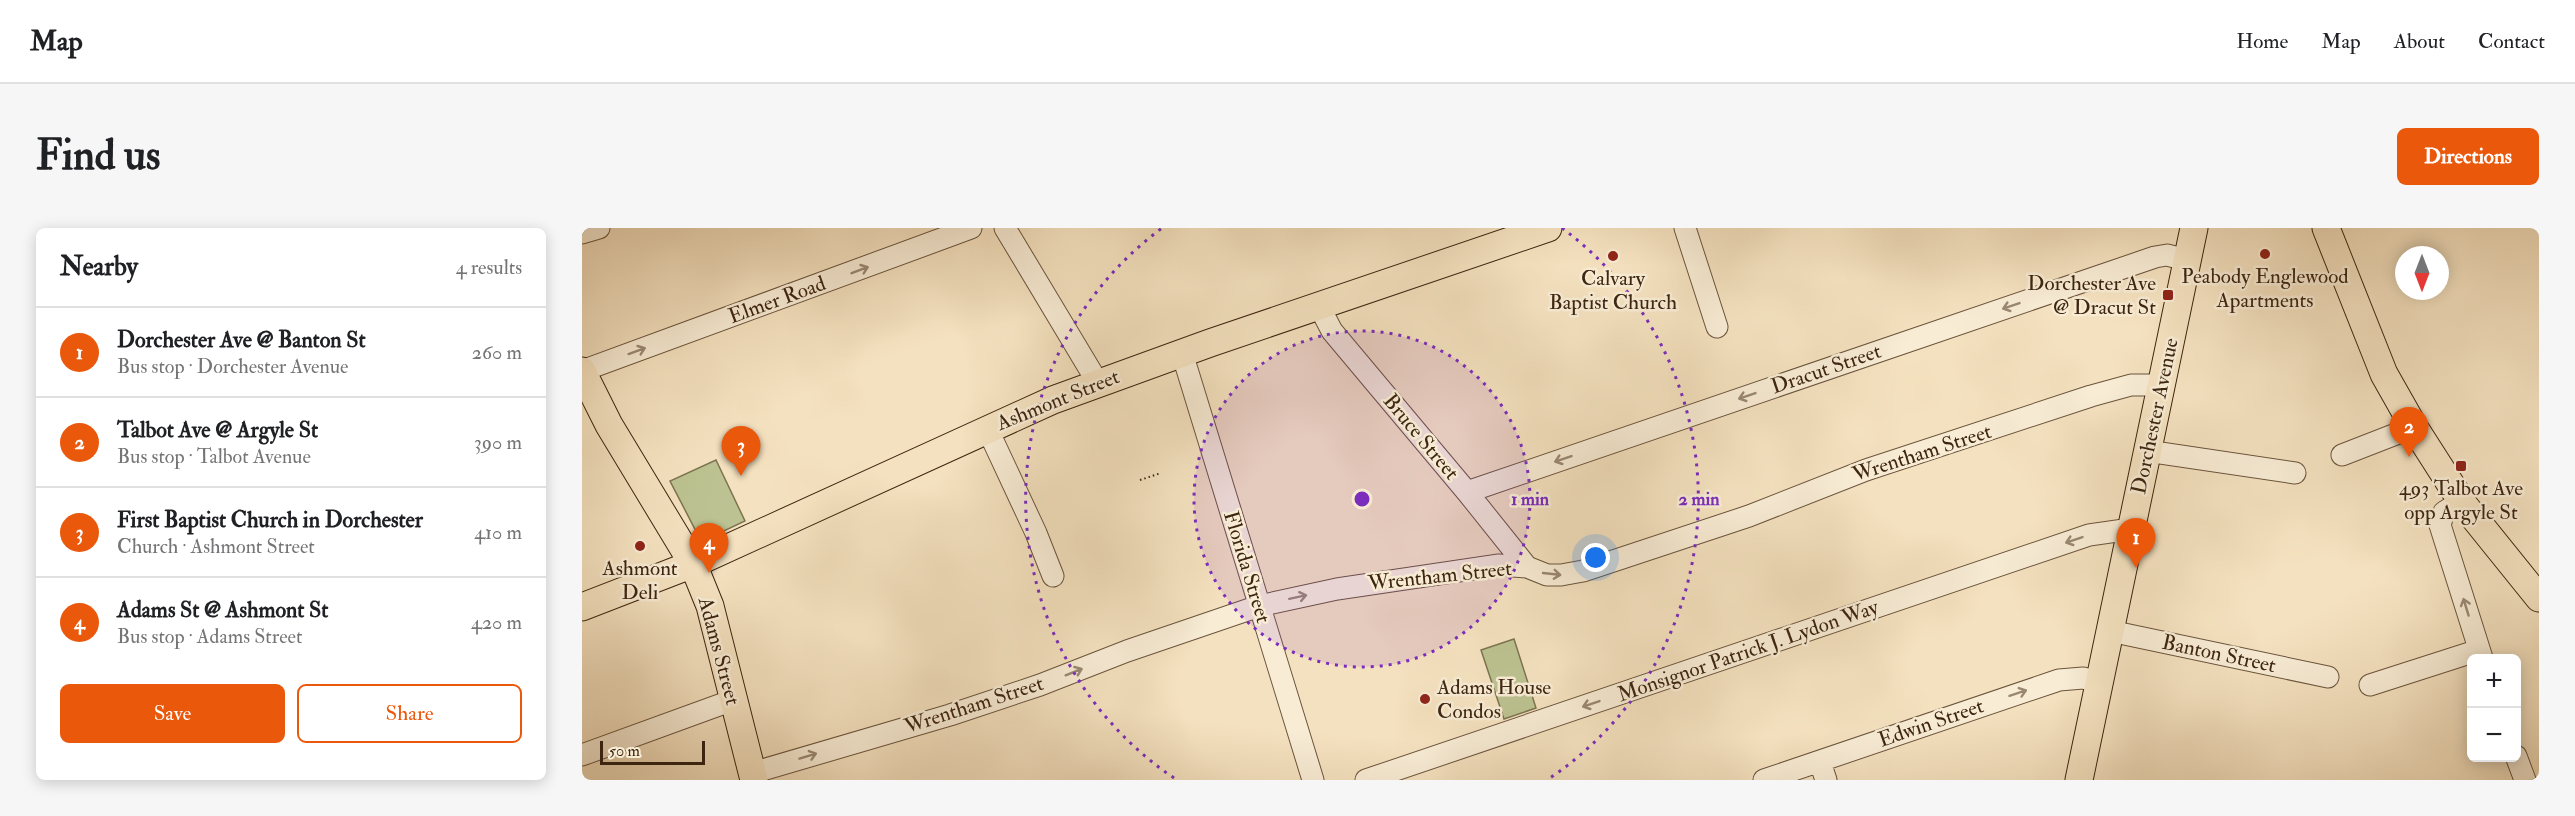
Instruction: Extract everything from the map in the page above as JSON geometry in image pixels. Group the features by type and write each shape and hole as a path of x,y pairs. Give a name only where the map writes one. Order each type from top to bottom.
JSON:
{"main road":[{"name":"Ashmont Street","path":"582,607 693,564 987,428 1098,383 1548,228"},
{"name":"Dorchester Avenue","path":"2079,780 2194,228"},
{"path":"2326,228 2384,374 2414,427 2462,501 2539,598"},
{"name":"Adams Street","path":"584,380 693,564 710,606 753,777"}],"street":[{"path":"582,233 599,228"},
{"path":"1005,228 1098,383"},
{"path":"1684,228 1717,327"},
{"name":"Elmer Road","path":"584,380 962,230"},
{"name":"Dracut Street","path":"1467,492 2155,256 2167,255 2187,260"},
{"name":"Bruce Street","path":"1319,306 1332,331 1527,567"},
{"name":"Florida Street","path":"1182,353 1313,780"},
{"name":"Wrentham Street","path":"753,777 1029,689 1127,651 1259,606 1337,589 1499,565 1527,567 1547,575 1583,571 1749,516 1866,471 2091,396 2131,385 2161,385"},
{"path":"2342,455 2414,427"},
{"path":"987,428 1036,533 1053,576"},
{"path":"2147,451 2295,473"},
{"path":"2462,501 2444,512 2440,525 2481,654"},
{"name":"Monsignor Patrick J. Lydon Way","path":"1366,780 2089,535 2131,529"},
{"name":"Banton Street","path":"2110,631 2328,677"},
{"path":"2370,685 2467,658"},
{"name":"Edwin Street","path":"1764,780 1823,771 2059,680 2083,678 2099,682"},
{"path":"582,755 733,700"},
{"path":"2519,762 2525,780"}],"path":[{"path":"1140,480 1161,473"}],"green space":[{"path":"716,460 745,521 707,539 699,537 670,481"},
{"path":"1514,639 1536,708 1504,719 1481,650"}],"place":[{"name":"Peabody Englewood Apartments","path":"2265,254"},
{"name":"Calvary Baptist Church","path":"1613,256"},
{"name":"Dorchester Ave @ Dracut St","path":"2168,295"},
{"name":"Talbot Ave @ Argyle St","path":"2409,457"},
{"name":"493 Talbot Ave opp Argyle St","path":"2461,466"},
{"name":"First Baptist Church in Dorchester","path":"741,476"},
{"name":"Ashmont Deli","path":"640,546"},
{"name":"Dorchester Ave @ Banton St","path":"2136,568"},
{"name":"Adams St @ Ashmont St","path":"709,573"},
{"name":"Adams House Condos","path":"1425,699"}]}
